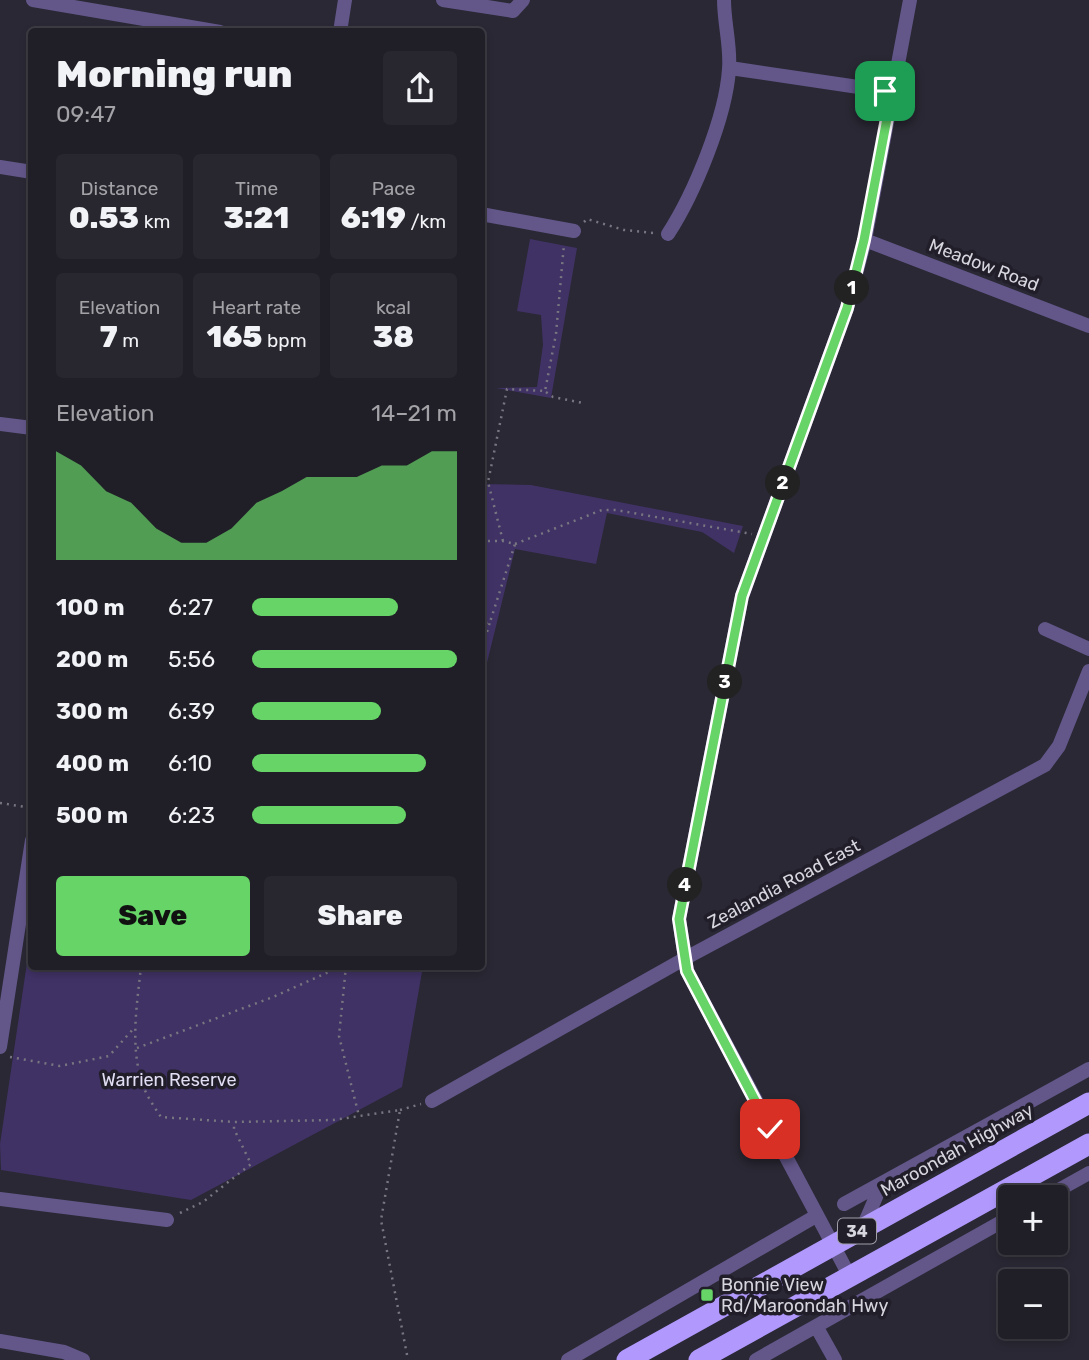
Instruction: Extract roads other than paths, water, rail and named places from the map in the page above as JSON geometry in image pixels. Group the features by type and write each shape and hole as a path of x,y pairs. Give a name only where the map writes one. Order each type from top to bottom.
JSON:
{"highway":[{"name":"Maroondah Highway","path":"627,1360 1089,1103"},
{"name":"34","path":"699,1360 1089,1144"}],"street":[{"path":"33,0 76,3 153,26 175,28"},
{"path":"341,28 345,0"},
{"path":"443,0 513,11 523,0"},
{"path":"668,234 685,209 722,109 730,68 724,0"},
{"path":"849,1275 687,971 679,919 742,596 847,308 864,240 910,0"},
{"path":"730,68 892,92"},
{"path":"0,167 28,171"},
{"path":"485,215 574,231"},
{"name":"Meadow Road","path":"864,240 1089,326"},
{"path":"0,424 28,428"},
{"path":"1045,629 1089,649"},
{"name":"Zealandia Road East","path":"432,1101 684,959 1045,765 1059,746 1089,671"},
{"path":"0,1047 28,866"},
{"path":"844,1204 1089,1069"},
{"path":"1068,1185 1089,1173"},
{"path":"863,1227 882,1183"},
{"path":"0,1199 167,1220"},
{"path":"574,1358 816,1216"},
{"path":"756,1360 998,1224"},
{"path":"816,1326 835,1360"},
{"path":"0,1340 64,1352 83,1360"}],"place":[{"name":"Bonnie View Rd/Maroondah Hwy","path":"707,1295"}],"park label":[{"name":"Warrien Reserve","path":"169,1080"}]}
